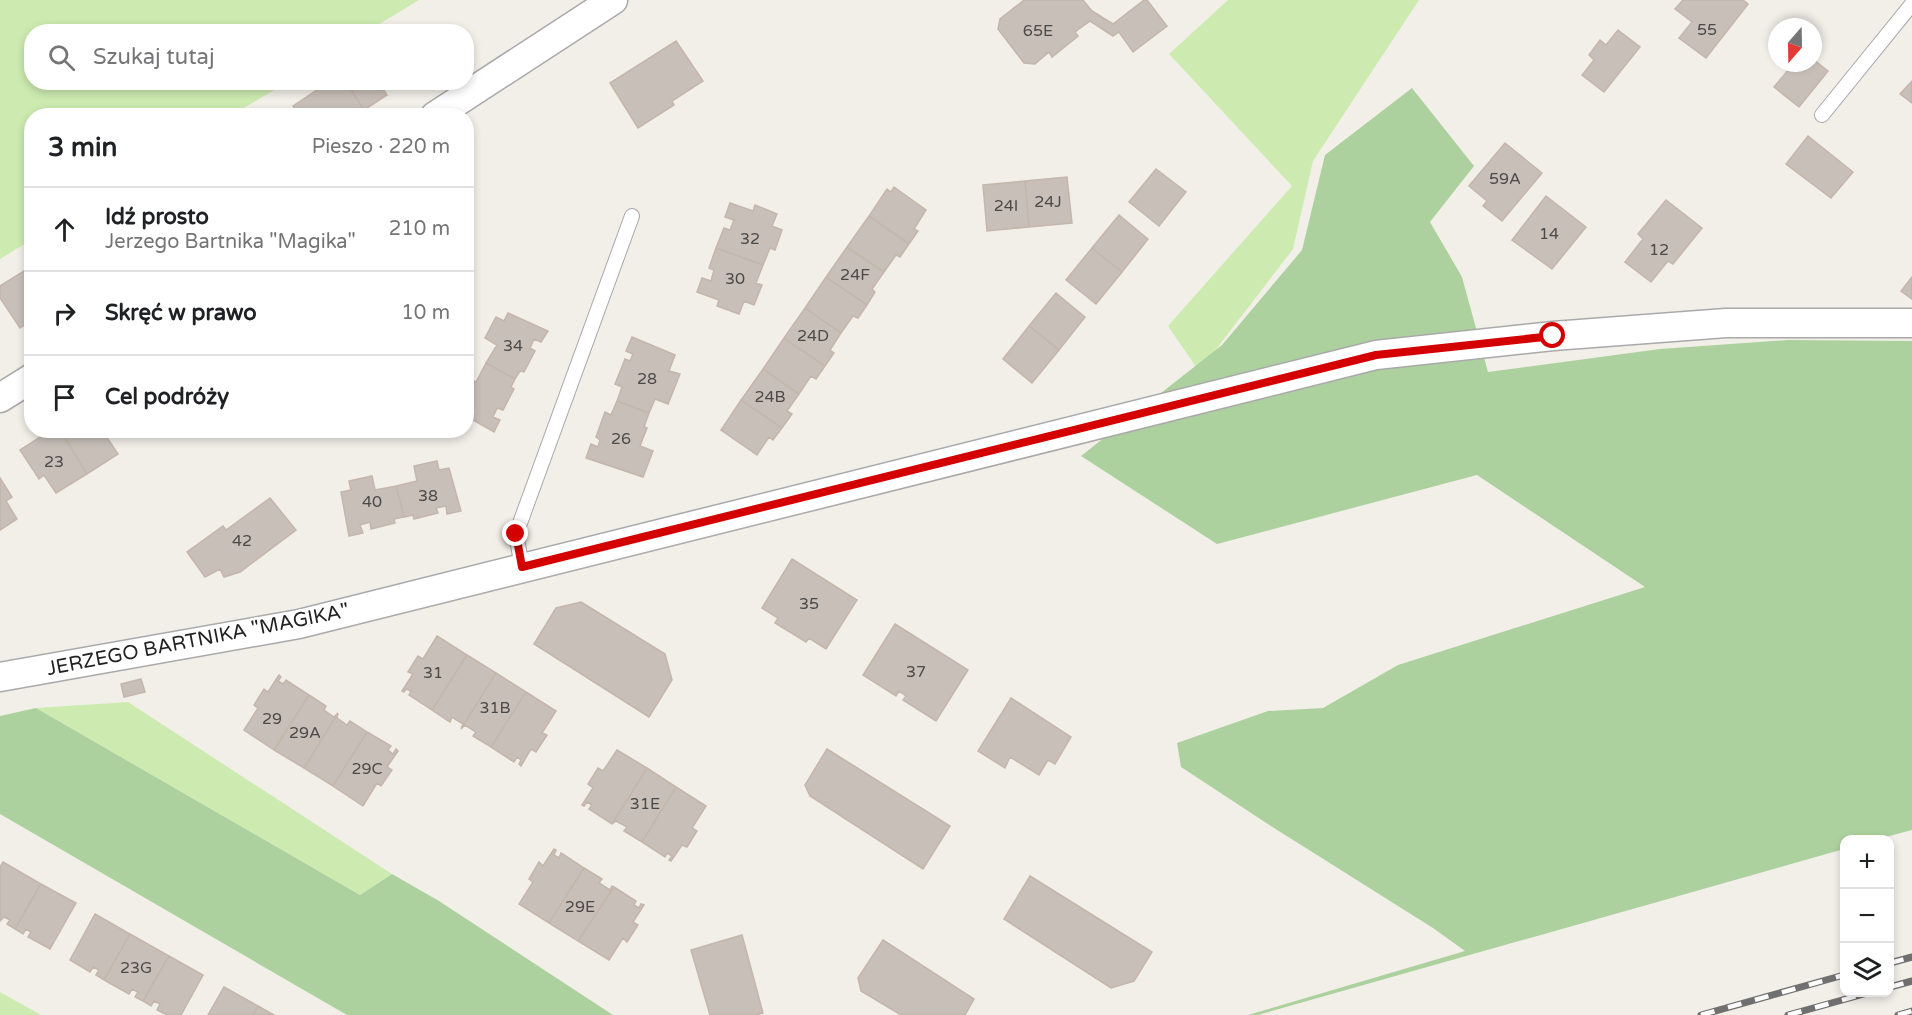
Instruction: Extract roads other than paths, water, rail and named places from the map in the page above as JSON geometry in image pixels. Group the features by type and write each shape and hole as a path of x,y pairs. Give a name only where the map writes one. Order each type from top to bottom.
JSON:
{"street":[{"path":"447,108 613,0"},
{"name":"JERZEGO BARTNIKA \"MAGIKA\"","path":"0,677 299,624 1376,355 1553,336 1726,323 1912,323"},
{"path":"0,398 24,383"}],"lane":[{"path":"1822,115 1912,4"},
{"path":"522,567 516,534 632,216"}],"railway":[{"path":"1894,962 1912,957"},
{"path":"1701,1015 1840,976"},
{"path":"1894,986 1912,981"},
{"path":"1788,1015 1853,997"},
{"path":"1898,1015 1912,1011"}]}
